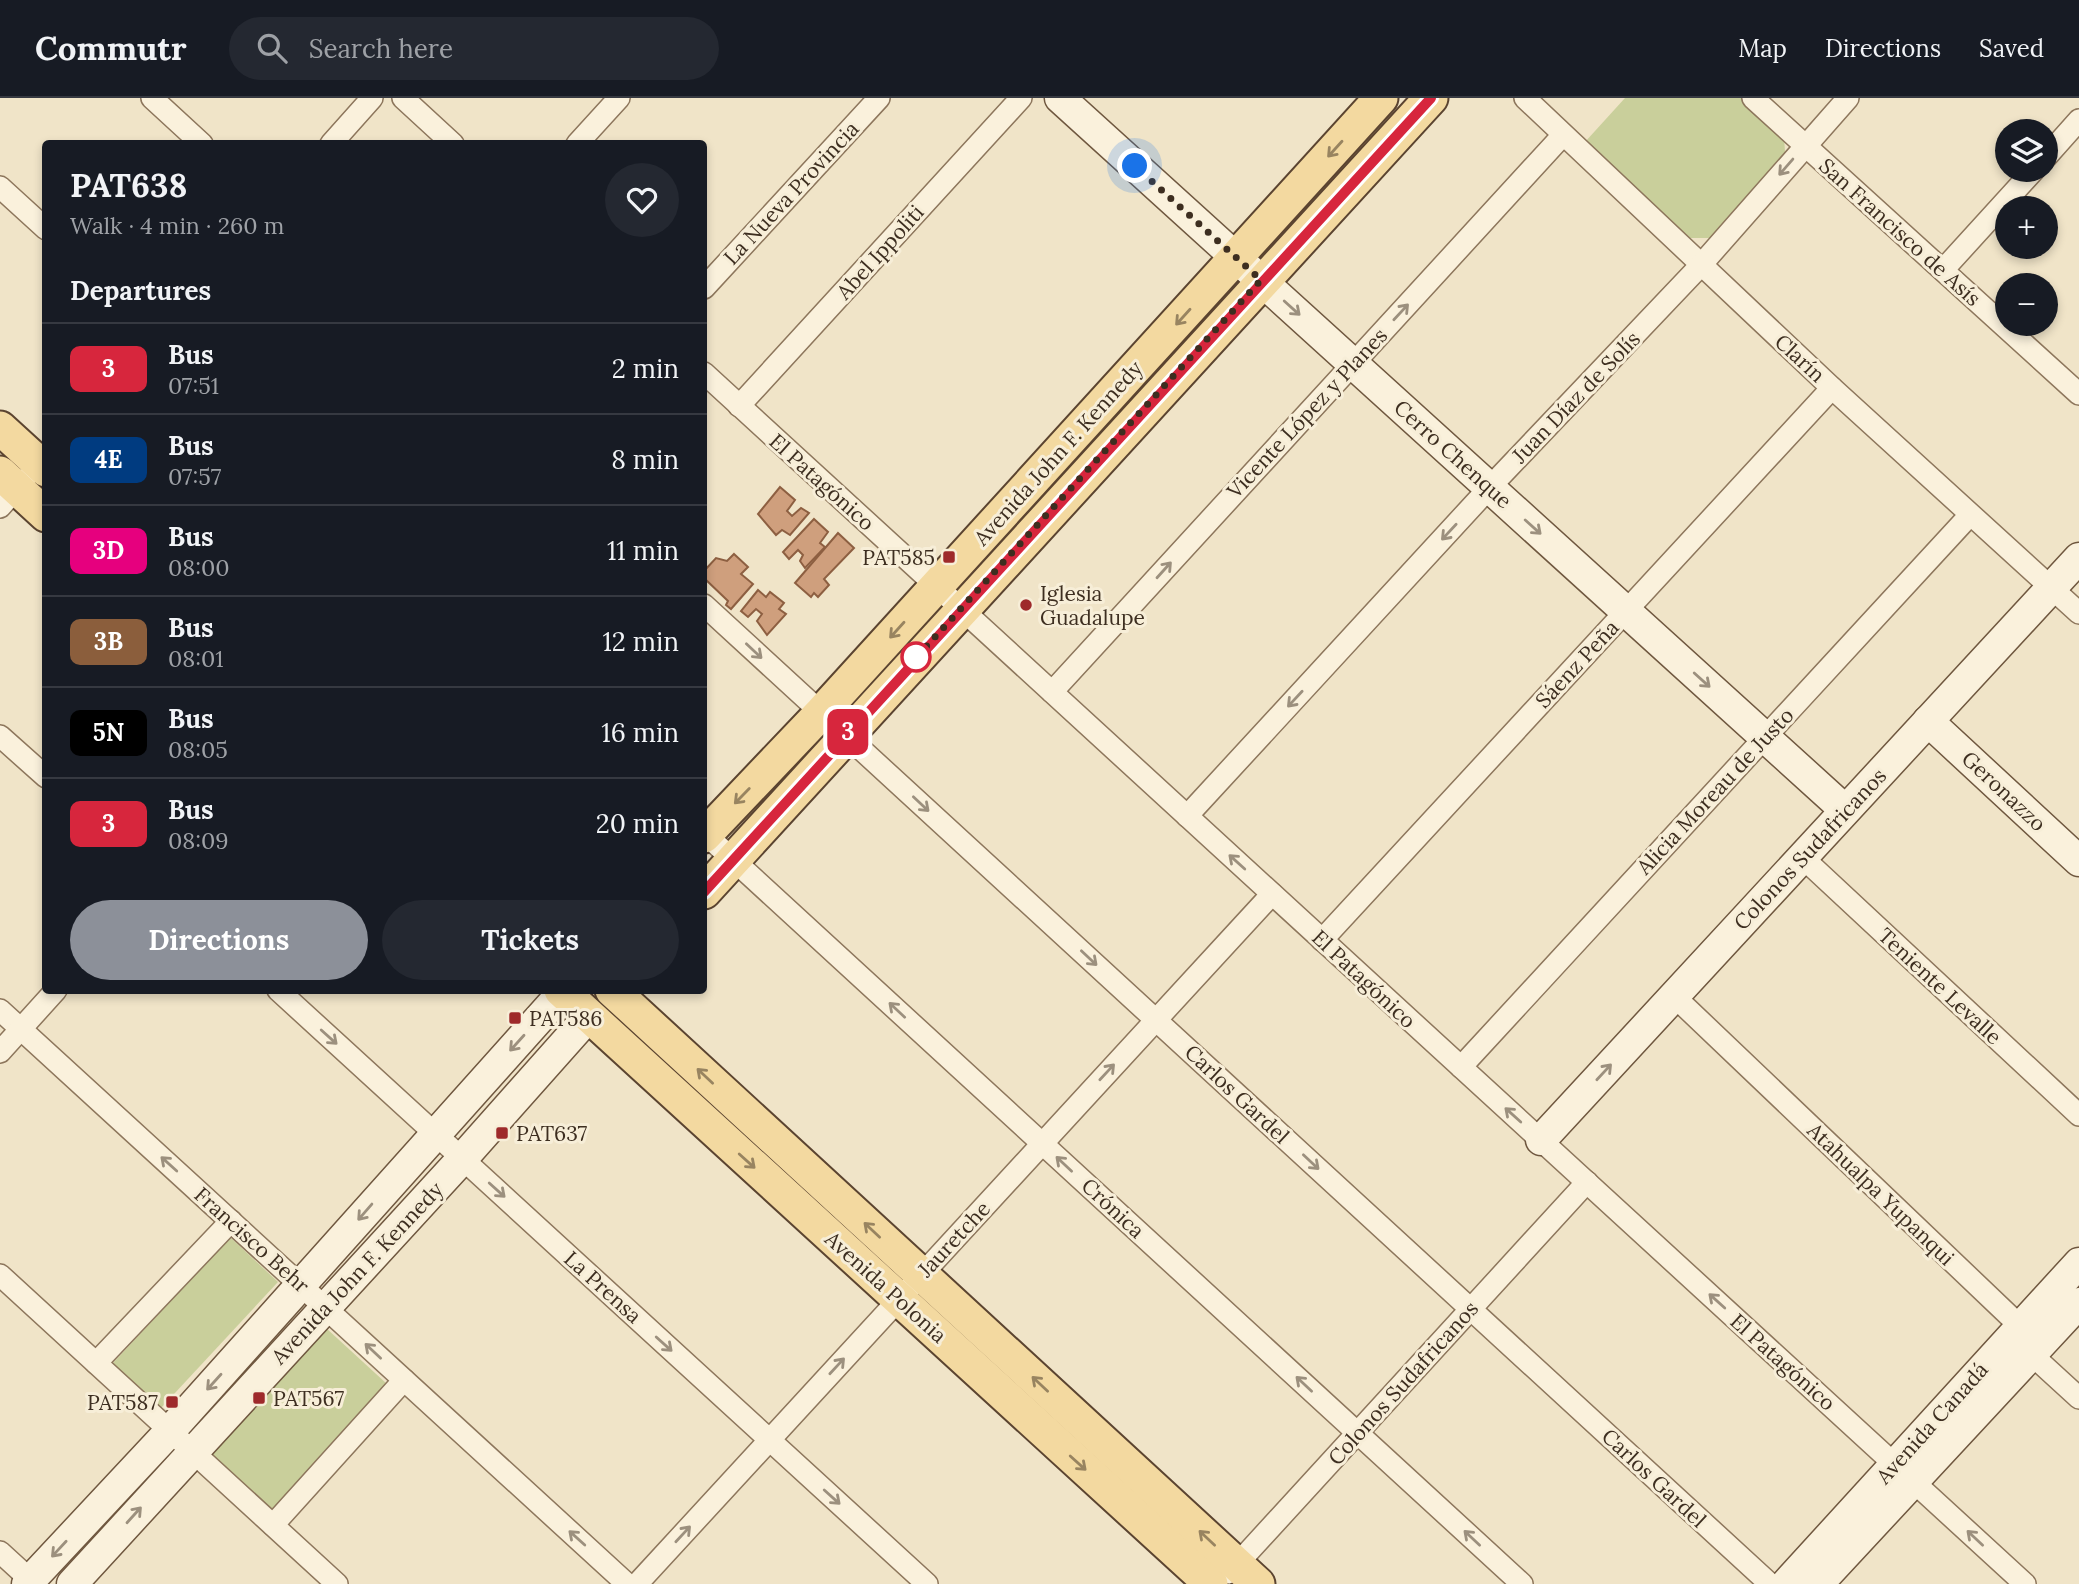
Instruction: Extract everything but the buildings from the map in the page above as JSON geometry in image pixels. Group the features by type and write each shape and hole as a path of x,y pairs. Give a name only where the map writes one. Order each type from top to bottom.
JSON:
{"main road":[{"name":"Cerro Chenque","path":"1060,98 1845,810"},
{"name":"Avenida John F. Kennedy","path":"707,832 821,713 1381,98"},
{"name":"Avenida John F. Kennedy","path":"707,889 845,734 1431,98"},
{"path":"0,428 42,463"},
{"path":"6,489 42,512"},
{"name":"Colonos Sudafricanos","path":"1541,1140 1928,720 2053,590 2079,558"},
{"name":"Geronazzo","path":"1928,720 2079,861"},
{"name":"Avenida John F. Kennedy","path":"72,1584 301,1286 560,994"},
{"name":"Avenida Polonia","path":"566,994 899,1299 1231,1579"},
{"name":"Avenida John F. Kennedy","path":"31,1583 324,1306 462,1159 608,994"},
{"name":"Avenida Polonia","path":"615,994 921,1275 1231,1579"},
{"name":"Avenida Canadá","path":"1786,1584 1904,1473 2026,1340 2079,1263"},
{"name":"Avenida Canadá","path":"2026,1340 2079,1303"},
{"name":"Avenida Canadá","path":"1818,1584 1904,1473"}],"street":[{"path":"152,98 198,140"},
{"path":"335,140 372,98"},
{"path":"403,98 449,140"},
{"path":"581,140 619,98"},
{"name":"La Nueva Provincia","path":"707,285 879,98"},
{"name":"Abel Ippoliti","path":"739,406 1021,98"},
{"name":"Clarín","path":"1525,98 1969,516 2079,613"},
{"name":"San Francisco de Asís","path":"1753,98 2079,394"},
{"name":"Juan Díaz de Solís","path":"1187,816 1490,487 1701,265 1849,98"},
{"path":"2058,144 2079,120"},
{"name":"Vicente López y Planes","path":"1052,692 1563,135"},
{"path":"1943,270 2023,182"},
{"path":"0,187 42,225"},
{"name":"El Patagónico","path":"707,376 2025,1584"},
{"name":"Sáenz Peña","path":"1322,940 1832,388"},
{"path":"6,489 42,465"},
{"name":"Alicia Moreau de Justo","path":"1461,1067 1969,516"},
{"name":"Carlos Gardel","path":"707,607 1770,1584"},
{"path":"0,736 42,773"},
{"name":"Crónica","path":"707,838 1522,1584"},
{"name":"Teniente Levalle","path":"1802,857 2079,1115"},
{"name":"Jauretche","path":"637,1584 1272,894"},
{"path":"0,1052 52,994"},
{"name":"La Prensa","path":"282,994 927,1584"},
{"name":"Atahualpa Yupanqui","path":"1674,996 2026,1340 2079,1398"},
{"name":"Francisco Behr","path":"0,1010 627,1584"},
{"name":"Colonos Sudafricanos","path":"1231,1579 1357,1433 1587,1182"},
{"path":"96,1363 230,1221"},
{"path":"0,1275 337,1584"},
{"path":"273,1525 404,1380"},
{"path":"0,1552 31,1583"}],"green space":[{"path":"1625,98 1743,98 1784,137 1785,152 1710,238 1690,238 1585,142"},
{"path":"230,1237 278,1282 161,1408 112,1364"},
{"path":"326,1328 387,1384 271,1510 210,1454"}],"bus line":[{"name":"3","path":"707,889 1261,280 1431,98"}],"place":[{"name":"PAT585","path":"949,557"},
{"name":"Iglesia Guadalupe","path":"1026,605"},
{"name":"PAT586","path":"515,1018"},
{"name":"PAT637","path":"502,1133"},
{"name":"PAT567","path":"259,1398"},
{"name":"PAT587","path":"172,1402"}],"route":[{"path":"916,657 913,661 1261,280 1135,166"}]}
